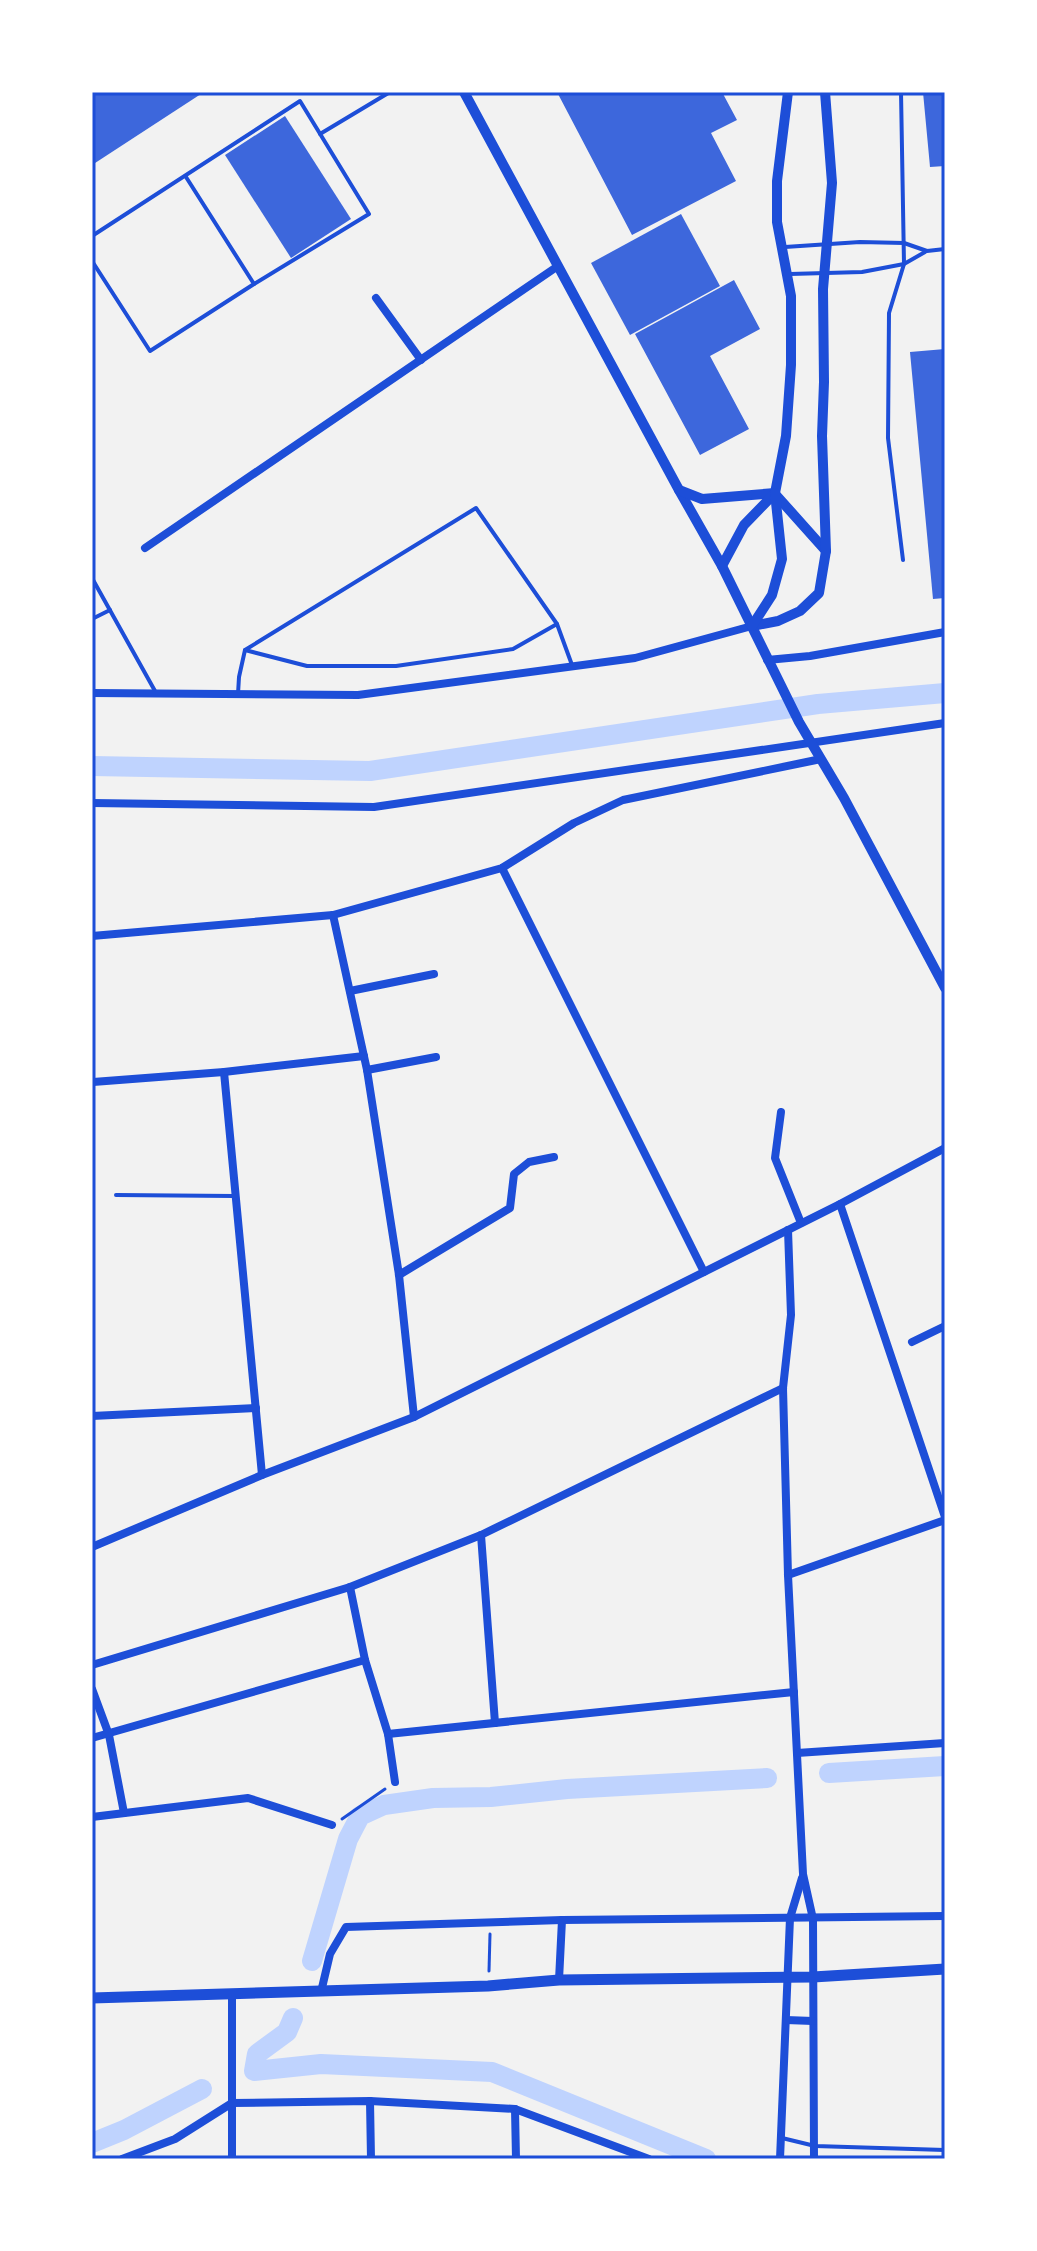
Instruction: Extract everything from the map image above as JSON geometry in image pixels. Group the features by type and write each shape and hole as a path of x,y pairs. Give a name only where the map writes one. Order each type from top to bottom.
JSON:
{"main road":[{"path":"92,1998 488,1986 559,1980 813,1977 945,1969"}],"street":[{"path":"464,92 722,566 778,683 945,988"},
{"path":"752,626 772,595 782,559 775,493 786,436 791,365 791,296 777,222 777,181 788,92"},
{"path":"92,693 358,695 635,658 778,621 800,611 819,593 826,551 822,436 825,274 832,183 825,92"},
{"path":"145,548 558,266"},
{"path":"376,298 421,360"},
{"path":"679,490 702,499 775,493"},
{"path":"775,493 826,551"},
{"path":"722,566 744,525 775,493"},
{"path":"767,660 810,656 945,632"},
{"path":"92,803 374,807 945,723"},
{"path":"92,936 333,915 502,868 574,823 623,800 821,759"},
{"path":"502,868 704,1272"},
{"path":"333,915 367,1070 399,1275 414,1417"},
{"path":"350,991 434,974"},
{"path":"93,1082 224,1072 364,1056"},
{"path":"367,1070 436,1057"},
{"path":"224,1072 262,1475"},
{"path":"781,1112 775,1158 801,1223"},
{"path":"92,1547 262,1475 414,1417 840,1204 945,1148"},
{"path":"399,1275 510,1208 514,1174 529,1162 554,1157"},
{"path":"788,1575 945,1519 840,1204"},
{"path":"788,1230 791,1315 783,1388 788,1575 803,1874 813,1919 814,2159"},
{"path":"912,1342 945,1326"},
{"path":"92,1665 350,1587 481,1535 783,1388"},
{"path":"92,1416 256,1408"},
{"path":"481,1535 495,1723"},
{"path":"350,1587 365,1660 388,1734 395,1782"},
{"path":"92,1738 365,1660"},
{"path":"92,1689 109,1735 124,1813"},
{"path":"388,1734 794,1692"},
{"path":"797,1753 945,1743"},
{"path":"92,1817 248,1798 332,1825"},
{"path":"780,2159 790,1918 803,1874"},
{"path":"321,1992 330,1954 346,1927 562,1920 945,1916"},
{"path":"559,1980 562,1920"},
{"path":"232,1994 232,2159"},
{"path":"786,2020 813,2021"},
{"path":"370,2101 371,2159"},
{"path":"122,2159 175,2139 232,2103 370,2101 515,2109 649,2159"},
{"path":"515,2109 516,2159"}],"lane":[{"path":"320,134 390,92"},
{"path":"901,92 904,264 889,313 888,438 903,560"},
{"path":"92,236 300,101 369,214 150,351 92,261"},
{"path":"185,176 254,284"},
{"path":"782,247 827,243 904,243 927,251"},
{"path":"788,274 862,272 904,264 927,251 945,249"},
{"path":"238,694 245,650 476,508 557,624 572,667"},
{"path":"92,578 156,693"},
{"path":"92,619 110,610"},
{"path":"245,650 307,666 396,666 513,649 557,624"},
{"path":"116,1195 236,1196"},
{"path":"780,2137 815,2146 945,2150"}],"path":[{"path":"332,1825 395,1782"},
{"path":"488,1986 490,1922"}],"building":[{"path":"92,92 204,92 92,165"},
{"path":"557,92 722,92 737,120 711,133 736,181 632,235"},
{"path":"923,92 945,92 945,166 930,167"},
{"path":"285,116 351,219 291,258 225,155"},
{"path":"681,214 720,286 630,335 591,263"},
{"path":"734,280 760,329 710,356 749,429 700,455 635,334"},
{"path":"945,349 945,598 933,599 910,352"}],"waterway":[{"path":"92,766 370,771 818,704 945,693"},
{"path":"829,1773 945,1766"},
{"path":"312,1961 348,1839 360,1816 384,1805 433,1798 491,1797 567,1789 767,1778"},
{"path":"293,2018 287,2032 257,2054 254,2071 321,2064 492,2072 706,2159"},
{"path":"92,2143 124,2130 202,2089"}]}
